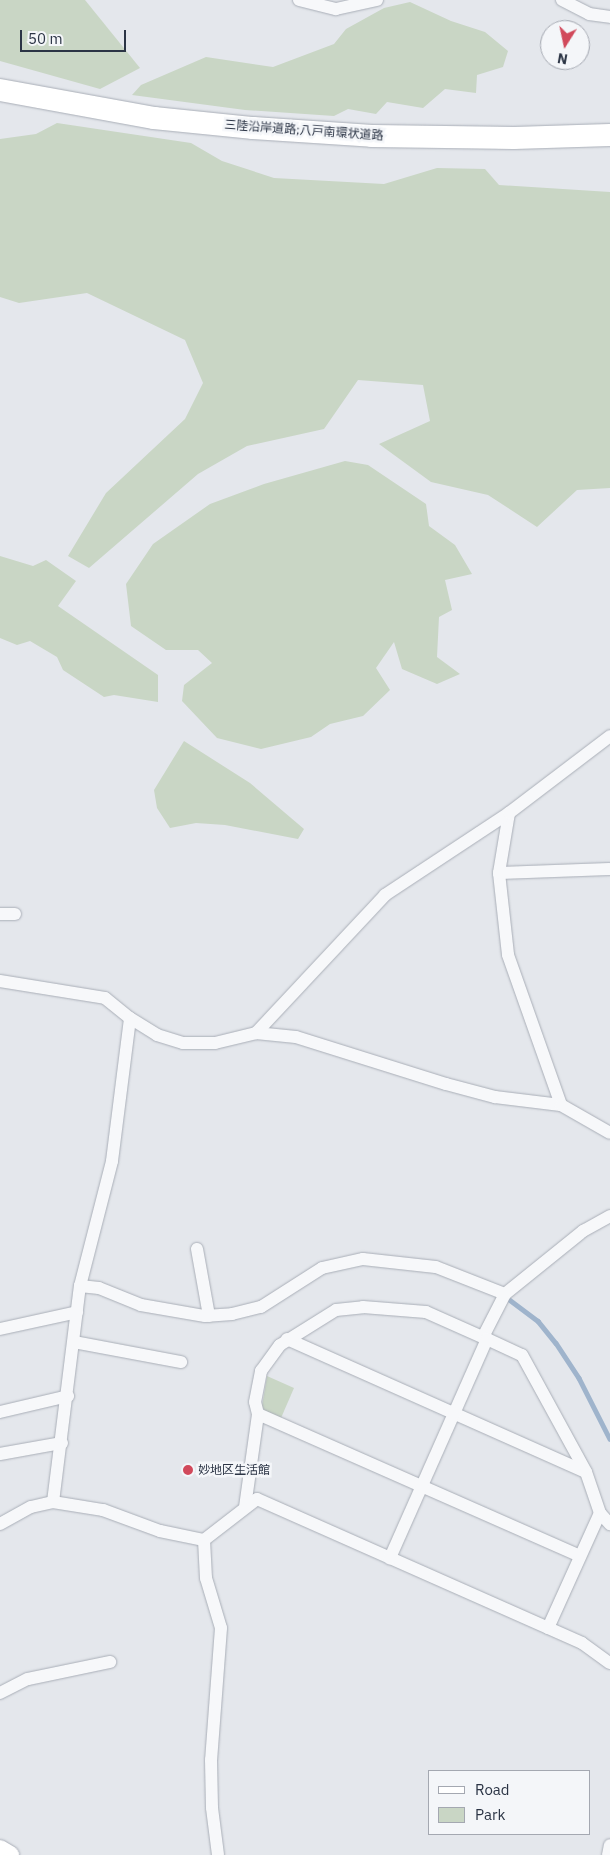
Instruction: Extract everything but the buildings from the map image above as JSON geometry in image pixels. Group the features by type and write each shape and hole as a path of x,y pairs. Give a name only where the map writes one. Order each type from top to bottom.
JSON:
{"highway":[{"name":"三陸沿岸道路;八戸南環状道路","path":"0,90 154,118 372,136 514,138 610,135"}],"main road":[{"path":"0,1849 10,1855"}],"street":[{"path":"299,0 336,9 377,0"},
{"path":"562,0 589,14 610,17"},
{"path":"256,1033 386,895 509,813 610,736"},
{"path":"509,813 499,873 508,955 561,1105"},
{"path":"499,873 610,869"},
{"path":"0,914 14,914"},
{"path":"0,981 105,998 130,1018 157,1035 183,1042 215,1043 256,1033 296,1038 495,1097 561,1105 610,1133"},
{"path":"53,1502 68,1396 80,1286 112,1161 130,1018"},
{"path":"390,1558 505,1294 583,1230 610,1216"},
{"path":"197,1249 209,1316"},
{"path":"80,1286 99,1288 141,1305 209,1316 261,1307 322,1268 363,1259 436,1267 505,1294"},
{"path":"245,1508 258,1414 255,1402 261,1371 287,1339 336,1310 363,1306 426,1312 522,1355 586,1472 600,1513 610,1524"},
{"path":"0,1329 77,1312"},
{"path":"287,1339 586,1472"},
{"path":"74,1342 181,1362"},
{"path":"0,1412 68,1396"},
{"path":"258,1414 422,1488 580,1556"},
{"path":"0,1454 62,1443"},
{"path":"0,1524 31,1507 53,1502 103,1510 179,1536 204,1540 257,1500 582,1643 610,1663"},
{"path":"548,1628 600,1513"},
{"path":"204,1540 206,1578 221,1628 211,1760 212,1808 218,1855"},
{"path":"0,1693 28,1679 110,1662"},
{"path":"608,1855 610,1845"}],"green space":[{"path":"0,0 85,0 140,68 100,89 0,61"},
{"path":"410,2 451,21 485,32 508,51 503,67 477,75 476,93 445,89 423,108 387,102 376,114 348,109 334,116 245,110 132,95 141,85 206,57 273,67 334,44 346,29 384,8"},
{"path":"57,123 191,143 222,161 274,178 384,184 437,168 485,169 499,185 610,192 610,488 577,490 537,527 488,495 431,482 379,444 430,421 423,385 358,380 324,429 247,446 198,474 89,568 68,556 106,493 185,419 203,383 185,340 87,293 19,303 0,297 0,139 36,134"},
{"path":"345,461 368,465 426,504 429,526 455,545 472,574 445,580 452,610 439,617 437,657 460,674 437,684 402,669 394,642 376,668 390,690 363,716 330,724 311,737 261,749 217,738 182,701 184,685 212,663 198,650 166,650 131,626 126,584 153,544 210,504 264,484"},
{"path":"0,556 33,566 46,560 76,581 58,606 158,675 158,702 114,695 104,697 63,670 57,657 30,641 17,645 0,638"},
{"path":"184,741 250,783 304,829 298,839 225,825 196,823 170,828 157,808 154,790"},
{"path":"267,1376 294,1388 281,1418 265,1412 262,1406"}],"waterway":[{"path":"510,1300 538,1321 556,1343 579,1378 610,1439"}],"place":[{"name":"妙地区生活館","path":"188,1470"}]}
